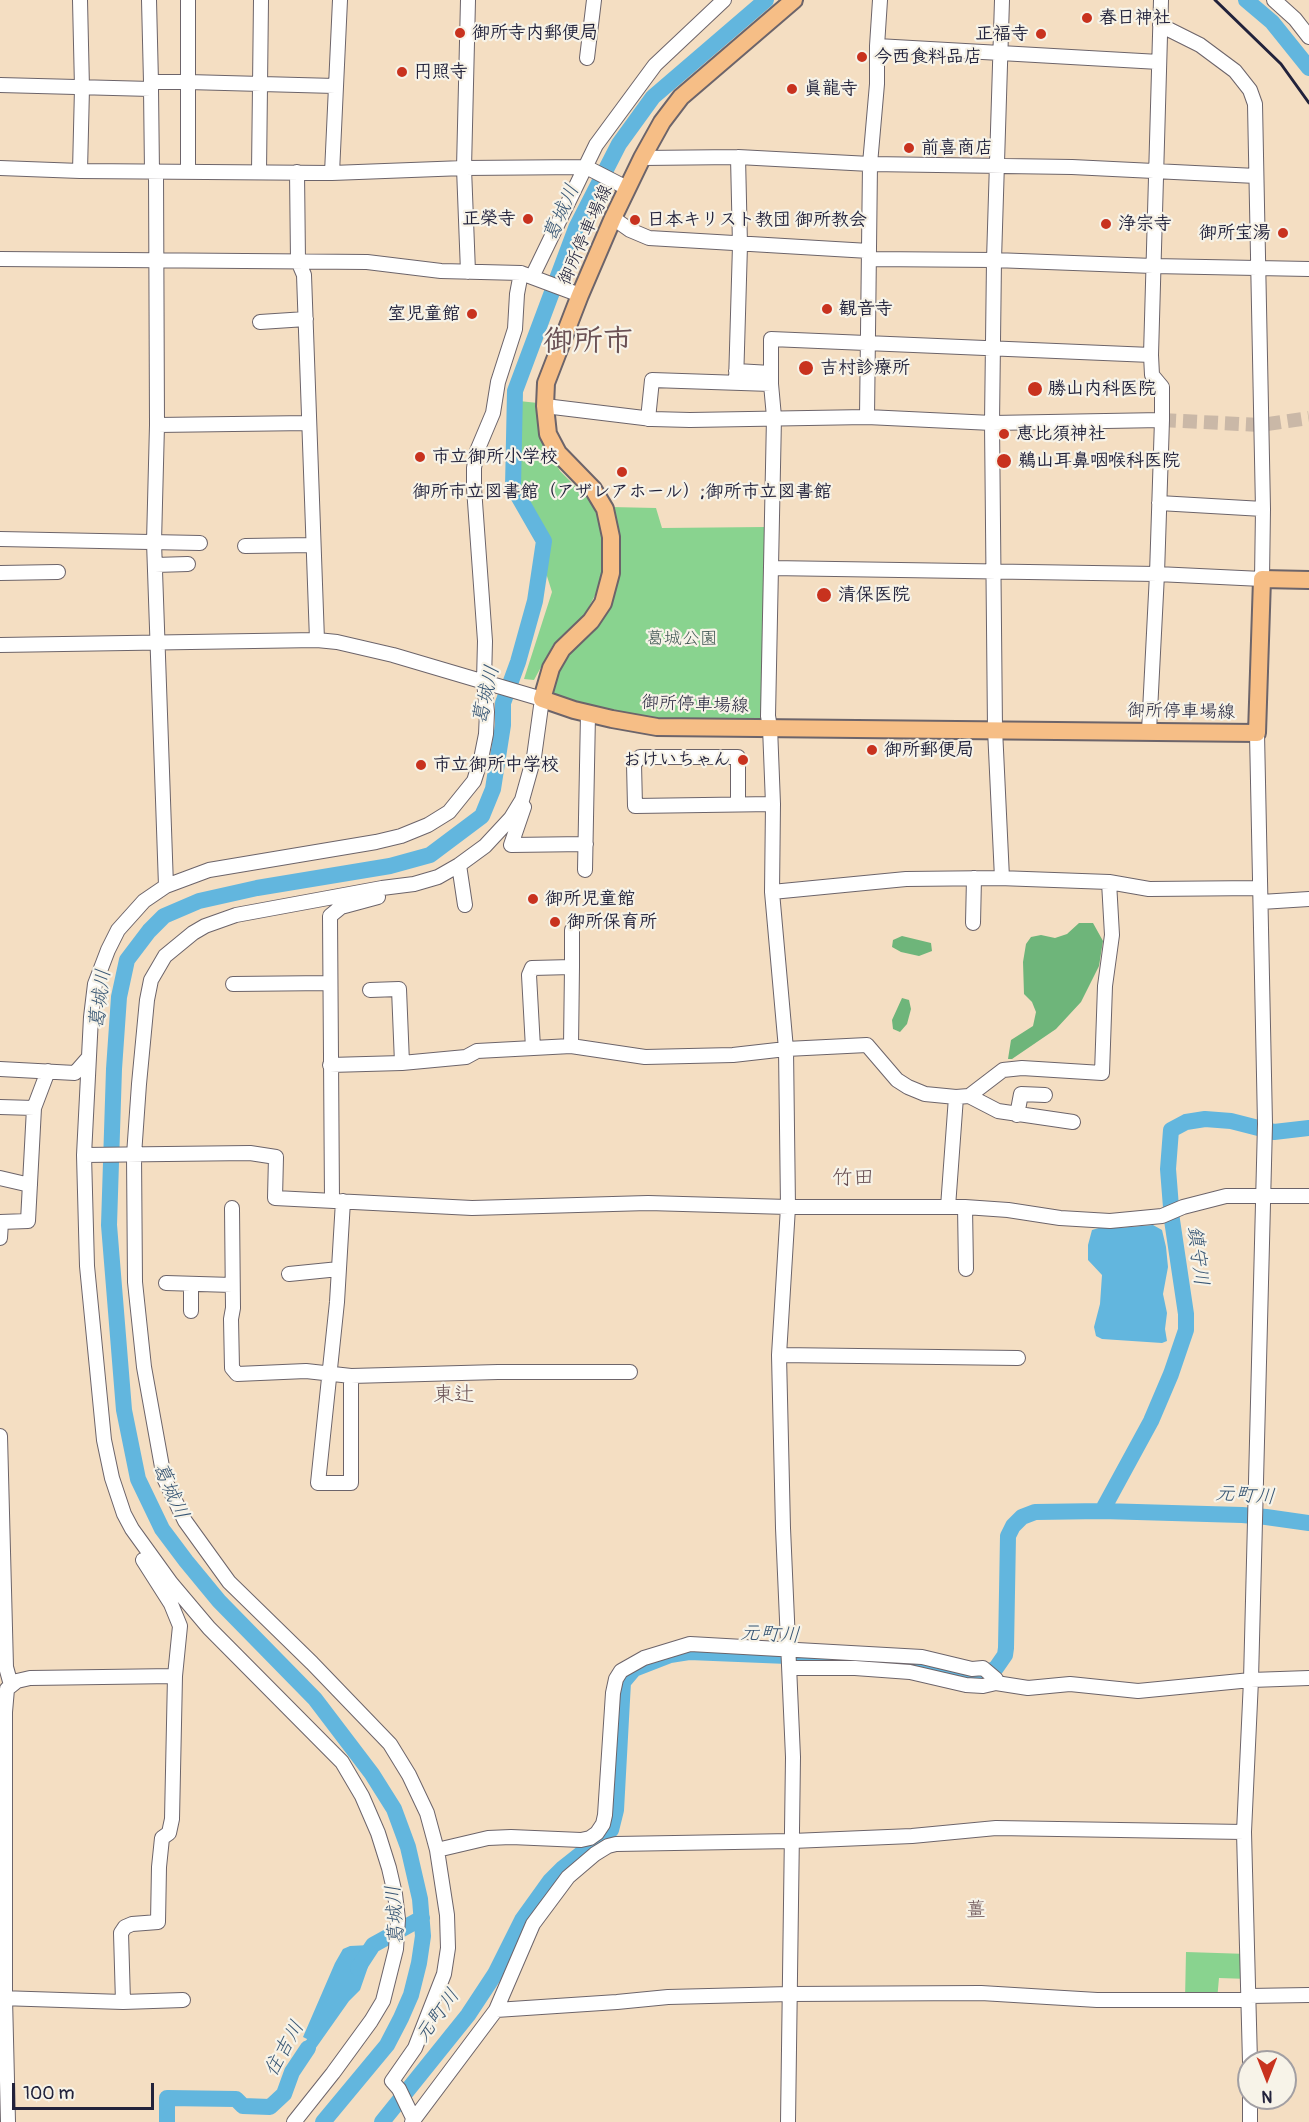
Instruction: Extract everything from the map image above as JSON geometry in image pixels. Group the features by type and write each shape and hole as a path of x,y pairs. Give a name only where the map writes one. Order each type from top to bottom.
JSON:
{"main road":[{"name":"御所停車場線","path":"794,0 681,97 662,122 624,187 613,218 576,293 546,382 545,406 548,434 558,453 592,489 604,509 611,537 611,573 603,603 591,621 562,650 536,697 588,714 657,727 1257,733 1262,579"},
{"path":"1262,579 1309,580"}],"street":[{"path":"80,0 82,88 80,171"},
{"path":"149,0 157,261 154,542 166,886"},
{"path":"188,0 188,172"},
{"path":"259,172 261,0"},
{"path":"332,173 340,0"},
{"path":"468,0 464,168 468,272"},
{"path":"587,58 594,0"},
{"path":"294,2122 340,2064 383,2001 396,1949 398,1919 389,1868 378,1833 362,1796 342,1762 209,1628 171,1584 132,1529 124,1514 112,1478 104,1440 87,1266 89,1057 95,984 118,930 144,901 166,886 209,870 401,836 428,825 449,812 474,781 482,759 486,734 489,683 474,468 477,452 494,412 498,382 515,329 517,294 530,276 587,168 596,145 655,65 724,0"},
{"path":"867,417 870,164 877,84 880,0"},
{"path":"1002,0 996,165 992,423 995,729 1002,878"},
{"path":"1149,731 1158,574 1162,420 1162,387 1152,375 1161,0"},
{"path":"1274,0 1295,19 1309,37"},
{"path":"771,568 1158,574 1262,579 1263,509 1255,104 1250,90 1236,70 1200,45 1160,25"},
{"path":"877,46 1159,62"},
{"path":"0,85 82,88 188,82 335,86"},
{"path":"642,158 738,157 870,164 1072,167 1256,176"},
{"path":"736,377 740,244 738,157"},
{"path":"0,168 332,173 464,168 587,168 624,187"},
{"path":"297,172 298,261 304,275 317,640"},
{"path":"613,218 630,230 649,238 869,255 1153,266 1309,269"},
{"path":"0,259 367,262 530,276 576,293"},
{"path":"260,322 306,320"},
{"path":"789,2122 793,1757 778,1355 788,1206 786,1049 772,892 773,804 768,716 774,417 771,339 1152,356"},
{"path":"648,419 652,380 736,377 771,379"},
{"path":"545,406 648,419 690,420 867,417 992,423 1162,420"},
{"path":"157,425 309,423"},
{"path":"1159,503 1263,509"},
{"path":"0,539 200,543"},
{"path":"245,546 313,545"},
{"path":"155,565 188,564"},
{"path":"0,573 58,572"},
{"path":"0,645 317,640 337,642 393,655 536,697 534,757 522,800 511,818 485,846 459,865 438,877 399,887 382,888 236,915 212,923 194,933 165,956 151,980 147,1000 132,1155 135,1282 144,1367 164,1478 185,1521 229,1582 319,1670 390,1744 409,1775 427,1813 445,1890 448,1948 444,1974 415,2048 392,2081 399,2089 412,2117 496,2010 533,1924 589,1847 590,1838 603,1824 613,1693 616,1679 621,1671 644,1658 690,1644 735,1645 789,1651 922,1658 972,1669 983,1668 996,1681"},
{"path":"585,870 588,714"},
{"path":"1250,2050 1245,1832 1265,1130 1257,733"},
{"path":"738,804 738,757 640,757 633,764 635,806 773,804"},
{"path":"522,800 523,812 511,844 586,844"},
{"path":"459,865 465,905"},
{"path":"973,923 974,878"},
{"path":"772,892 906,879 1002,878 1108,882 1149,889 1309,899"},
{"path":"948,1207 963,1096 1003,1070 1022,1068 1102,1073 1105,986 1112,935 1108,882"},
{"path":"351,1376 351,1484 318,1483 339,1269 338,1201 330,1065 330,916 341,907 382,896 399,887"},
{"path":"571,1046 572,930"},
{"path":"533,1048 529,975 532,968 572,967"},
{"path":"233,984 330,983"},
{"path":"370,990 399,990 402,1063"},
{"path":"330,1065 402,1063 466,1057 477,1051 571,1046 645,1057 733,1055 786,1049 867,1046 897,1080 925,1094 963,1096 998,1111 1073,1122"},
{"path":"75,1073 89,1057"},
{"path":"0,1069 75,1073"},
{"path":"0,1238 0,1222 28,1221 34,1108 48,1071"},
{"path":"75,1073 88,1095"},
{"path":"1017,1115 1021,1094 1045,1095"},
{"path":"0,1107 34,1108"},
{"path":"87,1155 250,1153 276,1157 275,1198 472,1208 648,1203 964,1207 1110,1221 1162,1215 1226,1196 1309,1196"},
{"path":"0,1178 30,1185"},
{"path":"964,1207 966,1269"},
{"path":"232,1208 232,1368 237,1374 306,1371 351,1376 498,1372 630,1372"},
{"path":"289,1274 339,1269"},
{"path":"166,1283 232,1285"},
{"path":"191,1284 191,1311"},
{"path":"778,1355 1018,1358"},
{"path":"0,1436 6,1667 11,1685"},
{"path":"123,2002 122,1933 132,1924 158,1922 162,1838 169,1833 172,1819 175,1676 180,1626 171,1604 135,1548 132,1529"},
{"path":"790,1668 888,1670 938,1677 966,1685 982,1686 996,1681 1028,1688 1070,1684 1138,1691 1251,1680 1309,1678"},
{"path":"9,2122 2,1998 5,1696 11,1685 30,1678 175,1676"},
{"path":"437,1850 488,1838 511,1837 589,1847 616,1844 912,1836 996,1828 1245,1832"},
{"path":"496,2010 668,1997 790,1994 981,1993 1097,2000 1309,1995"},
{"path":"2,1998 123,2002 183,2000"}],"green space":[{"path":"519,401 538,403 538,430 560,471 593,504 604,536 601,584 584,616 553,645 534,680 524,679 552,592 546,573 546,532 527,514 512,458"},
{"name":"葛城公園","path":"611,507 656,508 662,528 765,527 761,719 658,722 579,706 554,696 554,679 562,660 602,616"},
{"path":"1079,923 1093,923 1103,941 1099,966 1081,1002 1056,1029 1012,1059 1008,1059 1011,1040 1033,1026 1036,1012 1032,1002 1024,994 1023,962 1026,944 1031,937 1041,935 1055,938 1067,934"},
{"path":"902,936 931,943 932,951 919,956 901,952 892,947 893,940"},
{"path":"902,998 909,1000 911,1009 907,1024 900,1032 893,1029 892,1020"},
{"path":"1186,1952 1248,1954 1249,1979 1219,1978 1217,2000 1185,2000"}],"water":[{"path":"1153,1225 1162,1230 1166,1247 1168,1267 1163,1294 1167,1313 1165,1329 1167,1341 1162,1343 1102,1339 1096,1336 1094,1327 1100,1304 1102,1275 1088,1260 1088,1245 1092,1230 1102,1227"},
{"path":"370,1945 368,1967 360,1990 349,2001 301,2069 296,2065 307,2039 303,2037 335,1963 343,1949 350,1946"}],"waterway":[{"name":"葛城川","path":"323,2122 387,2045 401,2018 411,1995 419,1963 423,1936 420,1899 408,1847 394,1809 372,1774 315,1699 219,1601 186,1561 162,1529 138,1479 124,1410 109,1225 114,1069 119,997 127,960 149,931 164,916 199,901 257,888 390,866 430,855 482,816 493,789 503,725 503,703 518,662 535,601 544,541 513,487 515,391 576,228 619,144 653,97 766,0"},
{"path":"1246,0 1272,22 1309,68"},
{"name":"鎮守川","path":"1102,1511 1151,1421 1186,1330 1168,1169 1171,1130 1186,1122 1205,1119 1231,1121 1274,1132 1309,1128"},
{"name":"元町川","path":"892,1661 923,1664 971,1676 982,1676 996,1668 1005,1655 1006,1648 1008,1536 1013,1526 1022,1517 1035,1512 1102,1511 1242,1515 1309,1523"},
{"name":"元町川","path":"382,2122 468,2015 495,1974 522,1920 550,1881 611,1830 616,1810 623,1682 634,1669 670,1655 689,1652 837,1658"},
{"name":"住吉川","path":"358,1968 373,1945 422,1918"},
{"name":"住吉川","path":"167,2122 167,2098 236,2099 243,2106 270,2107 284,2094 292,2072 308,2048"}],"tunnel":[{"path":"1162,420 1261,425 1309,418"}],"railway":[{"path":"1215,0 1281,64 1309,103"}],"place":[{"name":"春日神社","path":"1087,18"},
{"name":"御所寺内郵便局","path":"460,33"},
{"name":"正福寺","path":"1041,34"},
{"name":"今西食料品店","path":"862,57"},
{"name":"円照寺","path":"402,72"},
{"name":"眞龍寺","path":"792,89"},
{"name":"前喜商店","path":"909,148"},
{"name":"正榮寺","path":"528,219"},
{"name":"日本キリスト教団 御所教会","path":"635,220"},
{"name":"浄宗寺","path":"1106,224"},
{"name":"御所宝湯","path":"1283,233"},
{"name":"観音寺","path":"827,309"},
{"name":"室児童館","path":"472,314"},
{"name":"吉村診療所","path":"806,368"},
{"name":"勝山内科医院","path":"1035,389"},
{"name":"恵比須神社","path":"1004,434"},
{"name":"市立御所小学校","path":"420,457"},
{"name":"鵜山耳鼻咽喉科医院","path":"1004,461"},
{"name":"御所市立図書館（アザレアホール）;御所市立図書館","path":"622,472"},
{"name":"清保医院","path":"824,595"},
{"name":"御所郵便局","path":"872,750"},
{"name":"おけいちゃん","path":"743,760"},
{"name":"市立御所中学校","path":"421,765"},
{"name":"御所児童館","path":"533,899"},
{"name":"御所保育所","path":"555,922"}],"district":[{"name":"御所市","path":"588,342"},
{"name":"竹田","path":"853,1179"},
{"name":"東辻","path":"454,1396"},
{"name":"薑","path":"976,1911"}]}
